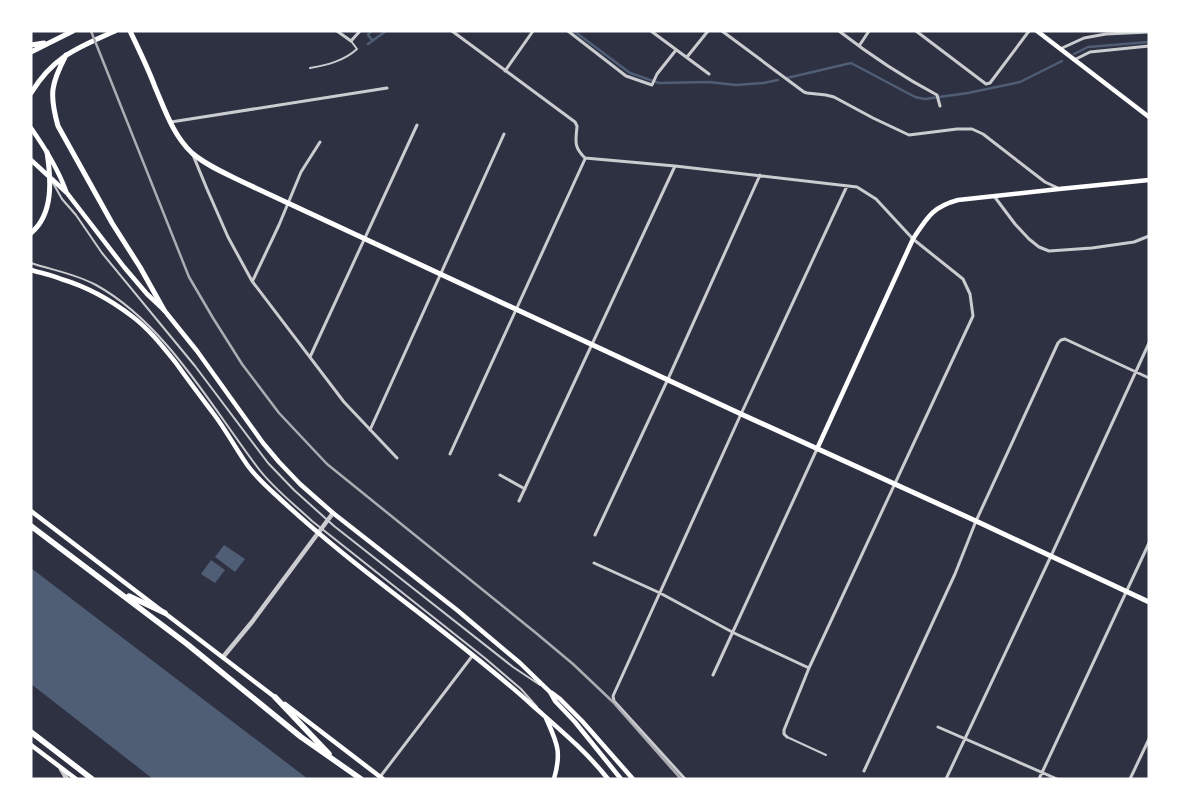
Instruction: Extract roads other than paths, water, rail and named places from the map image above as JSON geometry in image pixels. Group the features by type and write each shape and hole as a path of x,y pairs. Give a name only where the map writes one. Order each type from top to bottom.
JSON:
{"highway":[{"path":"31,526 187,644 301,737 361,779"},
{"path":"110,585 165,613"},
{"path":"275,697 338,763"},
{"path":"31,732 92,779"}],"main road":[{"path":"31,52 73,31"},
{"path":"31,93 42,77 66,55 115,31"},
{"path":"130,31 177,135 193,154 210,166 740,414 1149,602"},
{"path":"1037,31 1149,117"},
{"path":"31,44 50,42"},
{"path":"66,55 56,75 53,88 53,104 58,126 112,223 164,310"},
{"path":"31,128 47,152 67,192"},
{"path":"31,233 38,226 46,212 48,203 50,176 47,152"},
{"path":"31,160 67,192 134,280 164,310 197,351 258,436 300,484 333,513 490,638 560,699 633,779"},
{"path":"817,449 913,239 928,216 936,209 946,203 958,200 1149,180"},
{"path":"31,270 60,278 95,292 114,303 148,330 162,345 214,414 248,467 279,498 414,610 474,655 513,688 546,717 608,779"},
{"path":"31,511 382,778"},
{"path":"550,692 555,701 575,722 621,779"},
{"path":"546,717 558,754 558,764 554,779"},
{"path":"31,744 76,779"}],"street":[{"path":"337,31 351,42 360,31"},
{"path":"452,31 575,122 577,126 576,146 578,152 585,158 675,166 857,187 876,199 913,239 963,280 970,294 973,316 810,668 784,730 784,734 787,736"},
{"path":"505,72 533,31"},
{"path":"568,31 626,76 652,85 656,76 676,50"},
{"path":"651,31 709,74"},
{"path":"687,57 708,31"},
{"path":"722,31 804,92 834,97 909,135 972,129 983,134 1045,182 1059,189"},
{"path":"838,31 918,85 937,95 940,106"},
{"path":"858,46 868,31"},
{"path":"916,31 986,84 990,83 1029,31"},
{"path":"1060,49 1084,38 1106,34 1149,32"},
{"path":"1073,60 1090,52 1149,46"},
{"path":"170,122 387,88"},
{"path":"310,358 416,125"},
{"path":"370,430 504,134"},
{"path":"252,281 279,225 301,172 320,142"},
{"path":"193,154 228,237 252,281 344,402 397,458"},
{"path":"450,454 585,158"},
{"path":"519,501 675,166"},
{"path":"595,534 668,380 760,176"},
{"path":"685,779 614,701 613,696 740,414 847,186"},
{"path":"994,196 1015,224 1039,247 1048,251 1092,248 1134,242 1149,236"},
{"path":"864,771 955,574 976,521 1060,340 1065,339 1149,378"},
{"path":"946,779 1149,343"},
{"path":"713,675 734,633 817,449"},
{"path":"500,476 525,489"},
{"path":"223,657 254,619 333,513"},
{"path":"1039,779 1149,543"},
{"path":"594,563 660,593 734,633 810,668"},
{"path":"382,778 474,655"},
{"path":"938,727 1057,779"},
{"path":"1130,779 1149,739"},
{"path":"59,766 68,779"}],"lane":[{"path":"310,68 348,57 357,50 351,42"},
{"path":"50,176 62,200 76,215 102,253 195,366 268,463 294,490 328,520 513,667 550,692"},
{"path":"31,263 95,284 140,317 162,339 259,469 320,531 486,659 522,689 546,717"},
{"path":"787,736 826,755"}],"water":[{"path":"224,545 245,559 235,572 215,557"},
{"path":"211,560 225,570 215,583 201,574"},
{"path":"31,568 308,779 153,779 31,684"}],"waterway":[{"path":"371,31 368,35 372,40"},
{"path":"368,44 386,31"},
{"path":"574,31 630,73 659,83 709,82 736,85 778,80"},
{"path":"1074,54 1088,47 1149,42"},
{"path":"787,78 851,63 915,97 925,99 968,93 1020,82 1062,61"}],"railway":[{"path":"91,31 189,277 242,364 279,413 327,464 573,664 613,702 681,779"}]}
